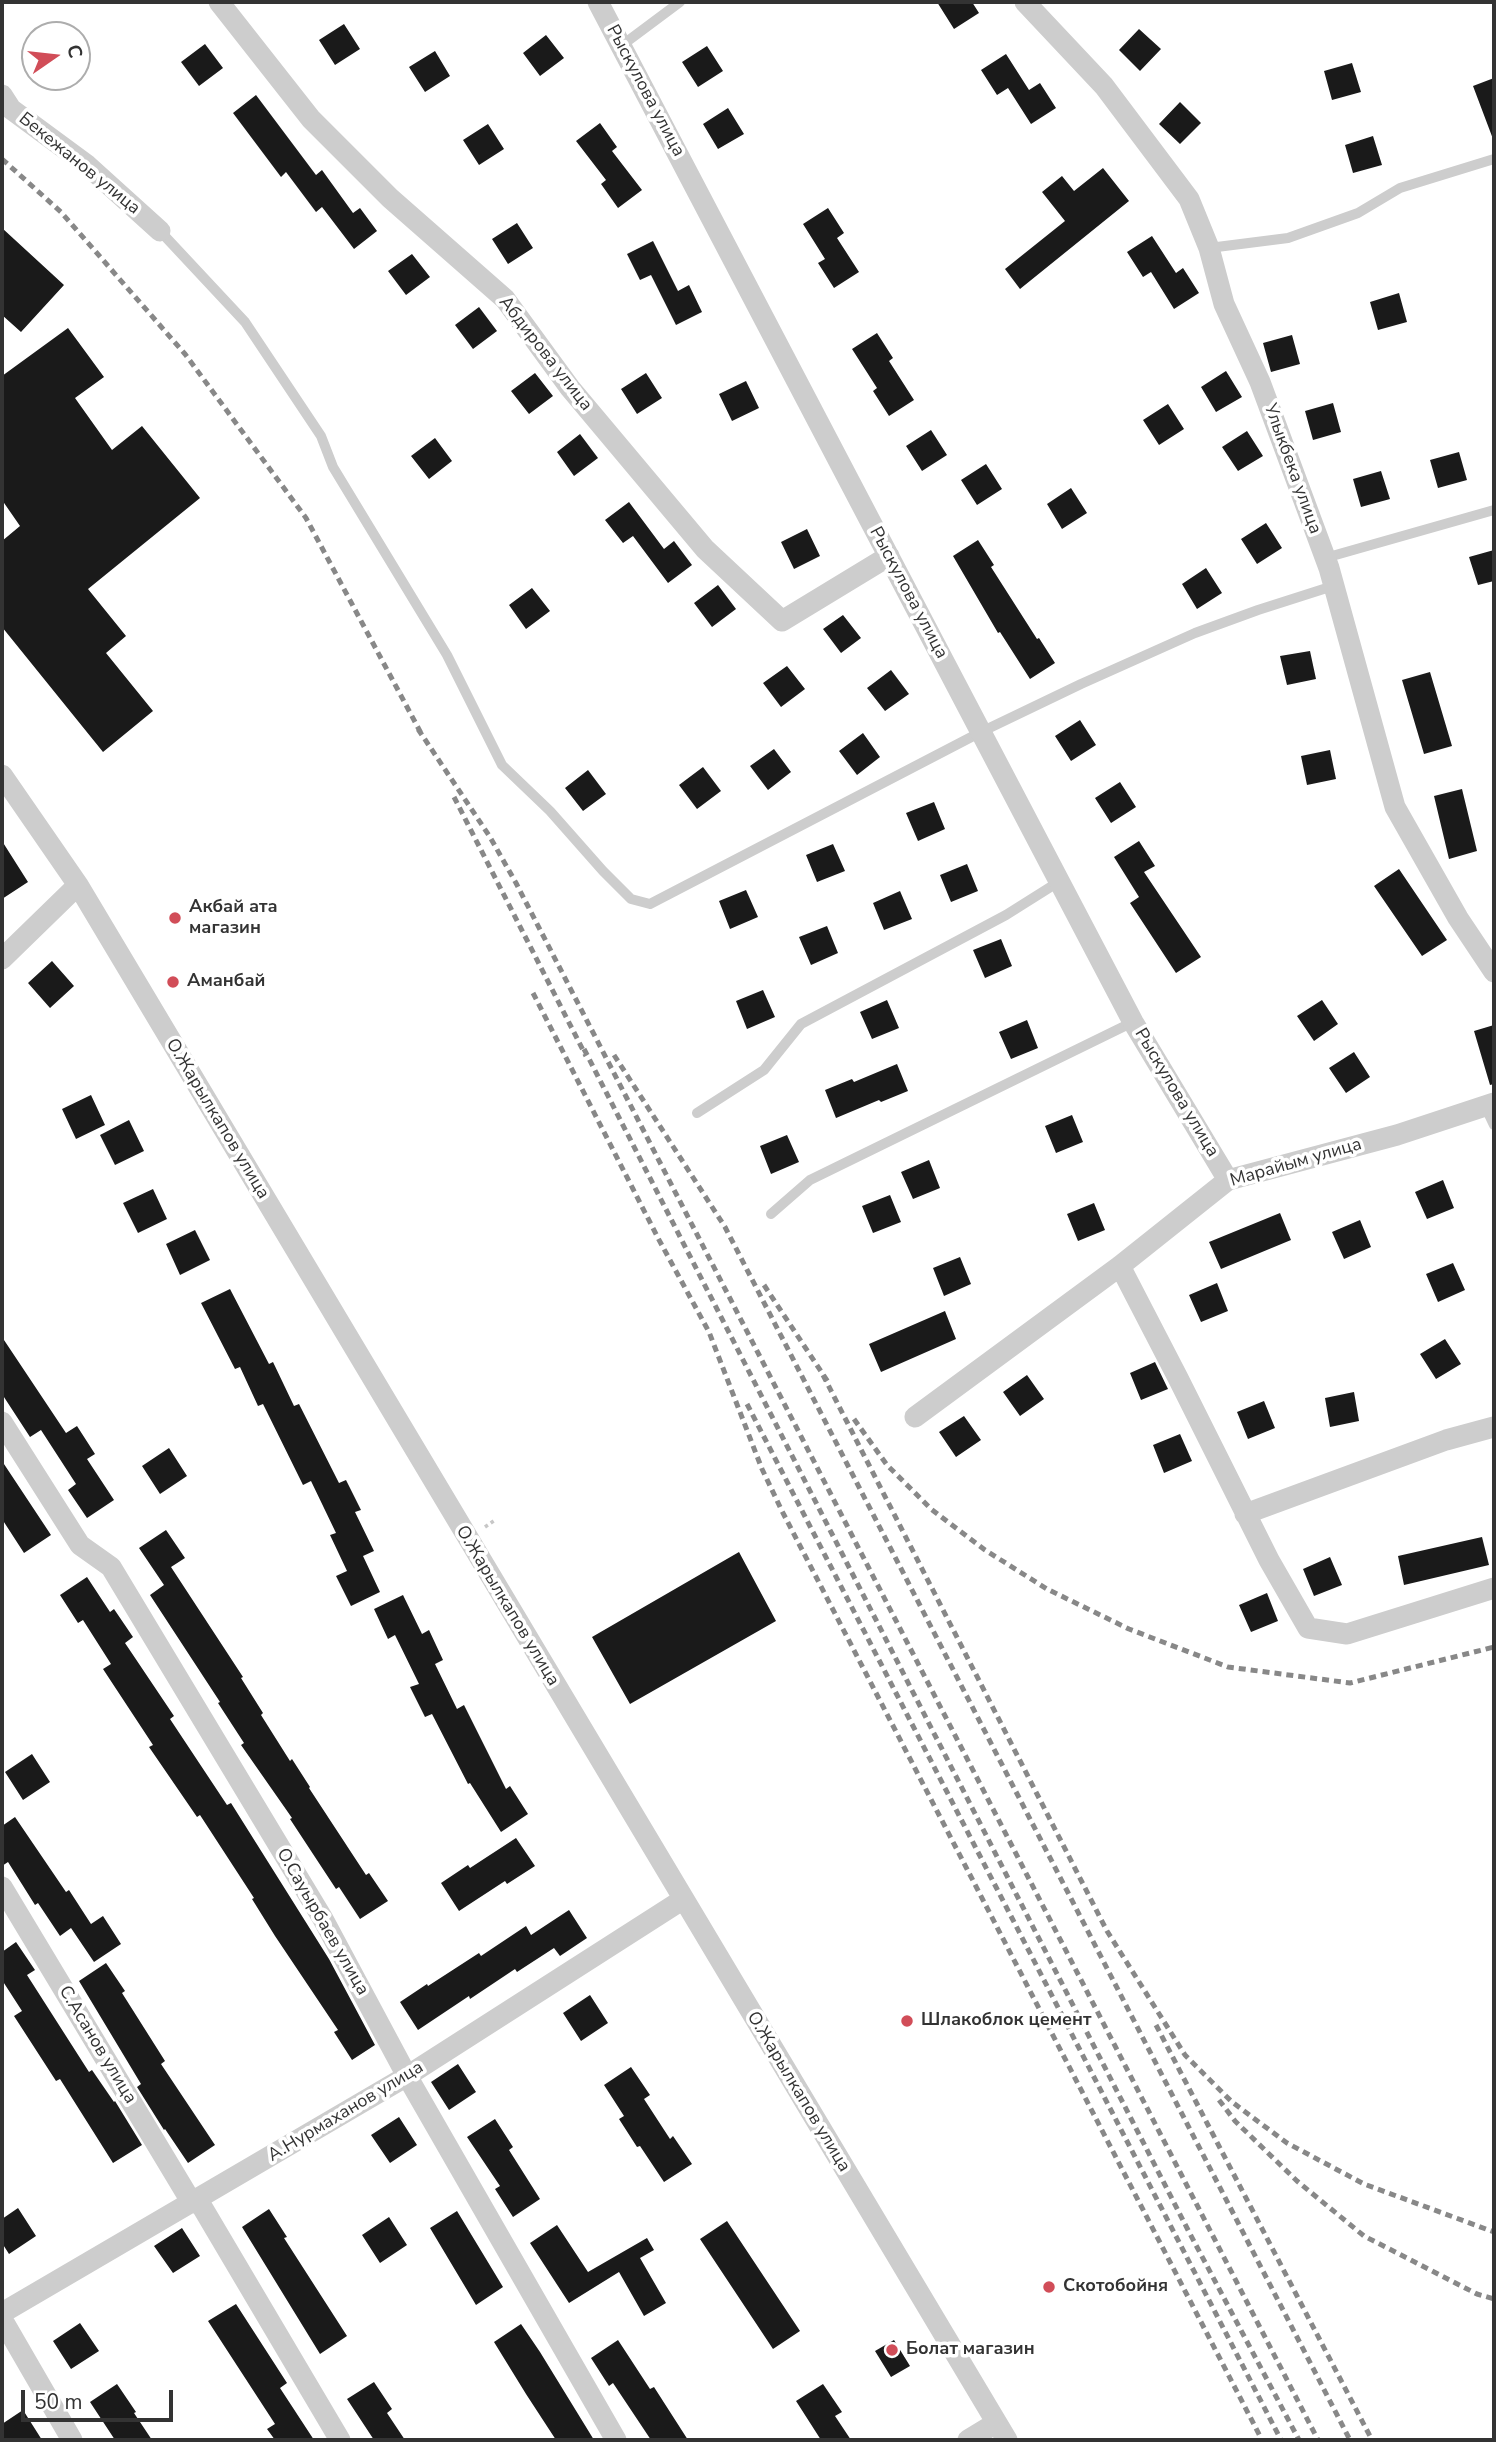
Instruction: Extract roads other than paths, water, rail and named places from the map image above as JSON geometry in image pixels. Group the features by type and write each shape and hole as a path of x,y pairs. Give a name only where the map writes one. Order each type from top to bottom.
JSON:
{"street":[{"name":"Абдирова улица","path":"219,2 311,119 390,198 505,299 570,388 705,549 782,621 889,556"},
{"name":"Рыскулова улица","path":"597,2 1133,1022 1228,1180"},
{"name":"Улыкбека улица","path":"1025,2 1104,86 1189,199 1209,248 1224,304 1260,382 1325,558 1395,807 1458,918 1494,972"},
{"name":"Бекежанов улица","path":"2,94 11,109 87,165 160,231"},
{"name":"О.Жарылкапов улица","path":"2,775 78,885 1002,2432"},
{"path":"2,959 78,885"},
{"name":"Марайым улица","path":"915,1417 1120,1266 1228,1180 1397,1135 1490,1104"},
{"path":"1120,1266 1245,1514 1308,1628 1347,1634 1494,1588"},
{"name":"О.Сауырбаев улица","path":"2,1422 80,1545 111,1567 323,1919 407,2076 617,2440"},
{"path":"1245,1514 1446,1440 1494,1427"},
{"name":"С.Асанов улица","path":"2,1887 340,2440"},
{"name":"А.Нурмаханов улица","path":"2,2313 407,2076 682,1900"},
{"path":"2,2319 72,2440"},
{"path":"968,2440 1002,2432"}],"lane":[{"path":"621,46 680,2"},
{"path":"1209,248 1288,238 1359,213 1399,188 1494,159"},
{"path":"160,231 245,322 321,436 333,467 447,655 502,765 550,811 631,899 650,904 981,732 1080,684 1195,633 1334,586"},
{"path":"1325,558 1494,510"},
{"path":"697,1114 764,1070 802,1024 1006,915 1060,881"},
{"path":"771,1214 810,1180 1133,1022"},
{"path":"1490,1104 1494,1125"}],"railway":[{"path":"2,159 61,212 185,354 306,518 422,735"},
{"path":"418,729 490,837 516,883 1318,2440"},
{"path":"454,797 586,1056"},
{"path":"533,993 709,1332 762,1469 782,1511 1262,2440"},
{"path":"584,1049 1188,2230 1299,2440"},
{"path":"614,1055 725,1227 1350,2440"},
{"path":"764,1285 828,1382"},
{"path":"823,1375 1107,1931 1185,2055 1232,2102 1287,2143 1364,2184 1494,2232"},
{"path":"747,1404 1281,2440"},
{"path":"854,1419 887,1465 931,1509 985,1550 1047,1589 1129,1629 1228,1667 1350,1683 1494,1647"},
{"path":"1156,2025 1372,2440"},
{"path":"1219,2100 1235,2121 1297,2181 1364,2236 1477,2294 1494,2299"}],"place":[{"name":"Акбай ата магазин","path":"175,918"},
{"name":"Аманбай","path":"173,982"},
{"name":"Шлакоблок цемент","path":"907,2021"},
{"name":"Скотобойня","path":"1049,2287"},
{"name":"Болат магазин","path":"892,2350"}]}
